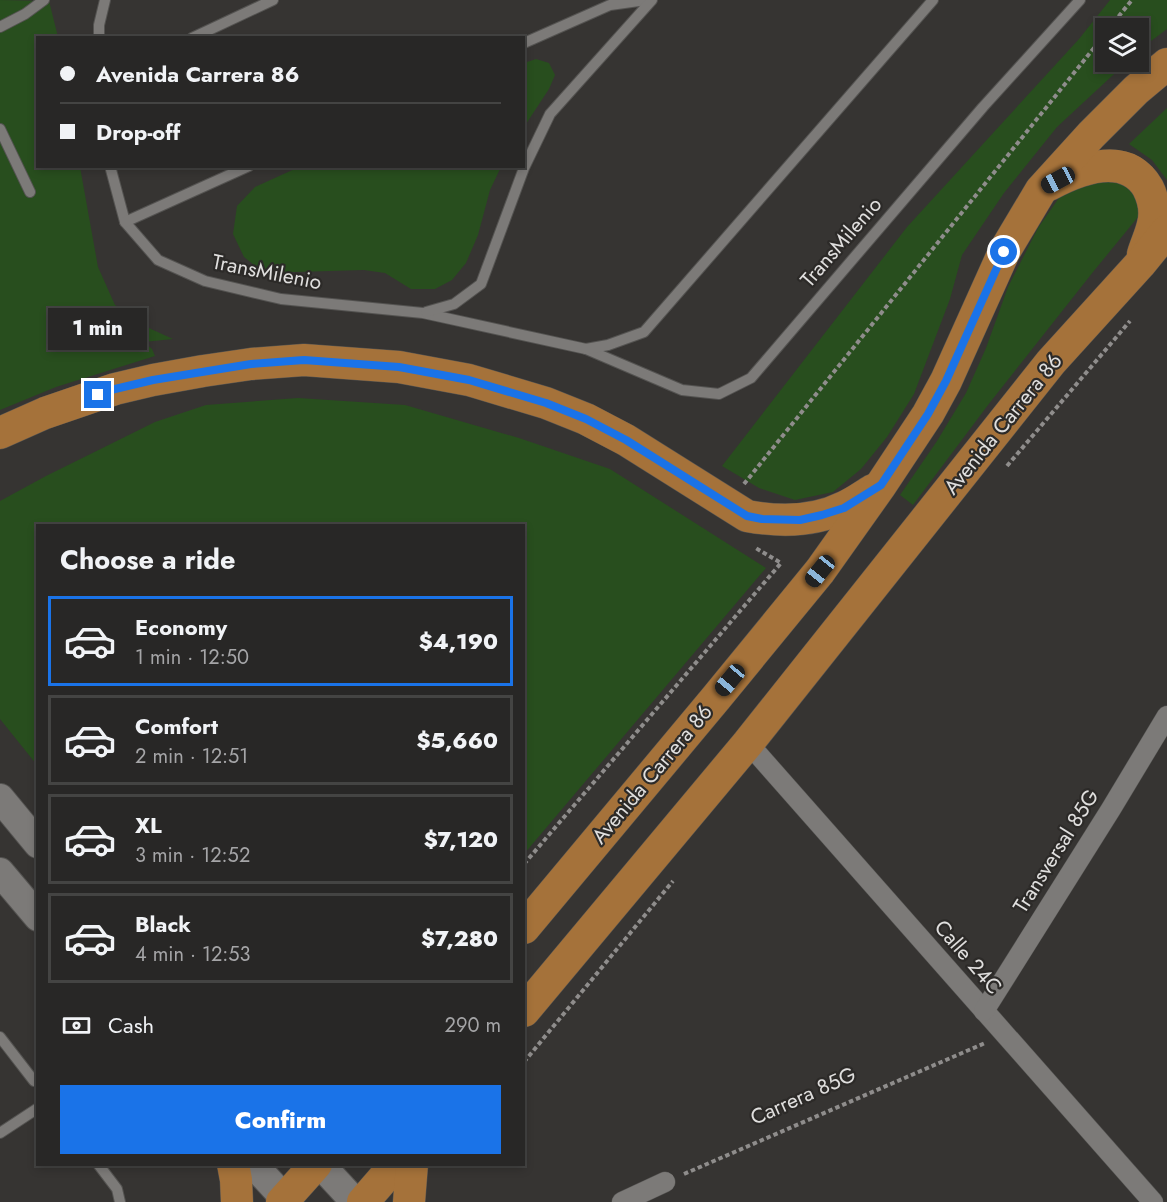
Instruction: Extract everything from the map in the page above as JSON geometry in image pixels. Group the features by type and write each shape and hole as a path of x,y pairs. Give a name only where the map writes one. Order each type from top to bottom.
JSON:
{"main road":[{"name":"Avenida Carrera 86","path":"525,927 820,571 881,485 942,389 1004,252 1041,190 1113,112 1167,64"},
{"path":"1041,190 1076,173 1110,165 1125,167 1139,175 1153,198 1154,223 1140,264"},
{"name":"Avenida Carrera 86","path":"525,1010 748,743 1051,362 1167,231"},
{"path":"0,433 45,412 115,389 203,371 304,360 399,367 469,380 546,403 586,419 626,440 747,516 762,519 800,520 822,515 844,508 881,485"},
{"path":"0,798 36,842"},
{"path":"0,872 36,916"},
{"path":"233,1166 237,1202"},
{"path":"255,1166 285,1201 316,1166"},
{"path":"320,1166 355,1202"},
{"path":"363,1202 394,1166"},
{"path":"409,1202 412,1166"}],"street":[{"name":"Transversal 85G","path":"984,1011 1167,716"},
{"name":"Calle 24C","path":"748,743 1153,1202"},
{"path":"622,1202 664,1182"}],"lane":[{"path":"0,27 25,14 44,0"},
{"path":"99,36 99,25 105,0"},
{"path":"196,36 273,0"},
{"path":"525,43 610,5 646,0"},
{"name":"TransMilenio","path":"525,166 550,114 652,0"},
{"name":"TransMilenio","path":"586,349 608,345 644,332 933,0"},
{"name":"TransMilenio","path":"111,168 125,222 158,260 205,281 281,298 423,313 586,349 682,390 719,394 751,378 983,107 1080,0"},
{"path":"0,129 30,192"},
{"path":"125,222 245,168"},
{"name":"TransMilenio","path":"423,313 454,304 481,284 524,168"},
{"path":"0,1037 36,1081"},
{"path":"0,1133 36,1109"},
{"path":"100,1166 117,1189 120,1202"}],"path":[{"path":"1117,18 1132,0"},
{"path":"525,863 781,563 738,537 756,501 740,488 1095,47"},
{"path":"1003,472 1130,321"},
{"path":"525,1061 676,877"},
{"name":"Carrera 85G","path":"664,1182 1005,1034"}],"green space":[{"path":"0,0 49,1 58,36 36,36 36,168 80,168 98,267 115,305 151,329 173,339 144,342 152,349 155,356 56,387 0,410"},
{"path":"1110,0 1167,0 1167,29 1149,42 1149,18 1096,18"},
{"path":"1095,19 1095,72 1116,72 1057,127 1004,193 962,255 950,299 914,394 887,437 861,469 833,492 795,500 759,488 722,466 907,227"},
{"path":"536,59 549,63 555,75 549,89 525,125 525,63"},
{"path":"1167,108 1167,180 1152,160 1129,144"},
{"path":"297,168 501,168 490,190 478,235 466,263 452,280 435,289 411,289 385,273 364,270 263,272 244,257 233,234 237,206 255,187"},
{"path":"1121,179 1140,199 1138,217 988,405 913,505 900,495 966,393 986,348 1008,287 1038,228 1061,195 1083,180"},
{"path":"298,398 405,405 519,438 610,469 766,568 525,853 525,524 36,524 36,764 0,719 0,501 155,422 206,405"}],"route":[{"path":"98,395 153,380 251,364 304,360 399,367 469,380 546,403 586,419 626,440 747,516 762,519 800,520 844,508 881,485 928,414 946,381 1004,252"}]}
